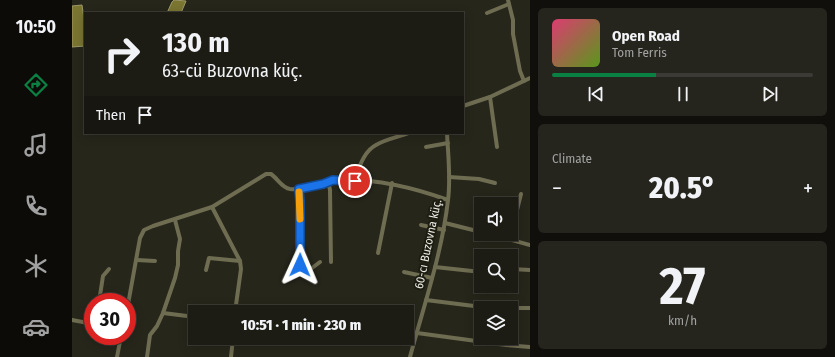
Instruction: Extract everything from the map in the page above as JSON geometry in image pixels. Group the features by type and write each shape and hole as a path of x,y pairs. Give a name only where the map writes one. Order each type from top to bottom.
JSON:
{"street":[{"path":"487,13 508,2 513,20 513,34 520,71 524,81"},
{"path":"464,106 490,97 530,78"},
{"path":"490,97 497,147"},
{"path":"391,134 392,139"},
{"path":"355,181 359,168 371,149 379,143 406,134"},
{"name":"60-cı Buzovna küç.","path":"410,357 444,230 449,177 447,134"},
{"path":"426,147 448,143"},
{"path":"130,293 140,238 144,230 212,207 260,177 268,174 274,176 289,189 299,189 335,180 392,183 448,200"},
{"path":"449,177 479,179 495,183"},
{"path":"328,182 330,190 331,262"},
{"path":"378,253 392,183"},
{"path":"299,189 300,265 302,268 312,268 320,262"},
{"path":"518,206 521,194"},
{"path":"212,207 240,261 241,269 236,305"},
{"path":"147,357 150,335 157,326 163,313 178,265 180,239 175,220"},
{"path":"445,223 474,230"},
{"path":"421,225 444,230"},
{"path":"517,241 530,245"},
{"path":"206,270 209,258 240,261"},
{"path":"137,260 155,261"},
{"path":"435,267 474,271"},
{"path":"100,293 103,276 109,269"},
{"path":"518,269 530,270"},
{"path":"404,272 432,278"},
{"path":"426,300 474,306"},
{"path":"518,308 530,308"},
{"path":"163,313 188,316"},
{"path":"72,320 84,322"},
{"path":"417,333 530,347"},
{"path":"117,357 120,345"},
{"path":"231,357 232,345"}],"shaded area":[{"path":"174,0 186,1 181,12 167,12"},
{"path":"82,5 84,19 84,46 72,47 72,6"}],"slow traffic":[{"path":"299,192 300,219"}],"route":[{"path":"300,265 299,189 323,184 330,180 355,181"}]}
